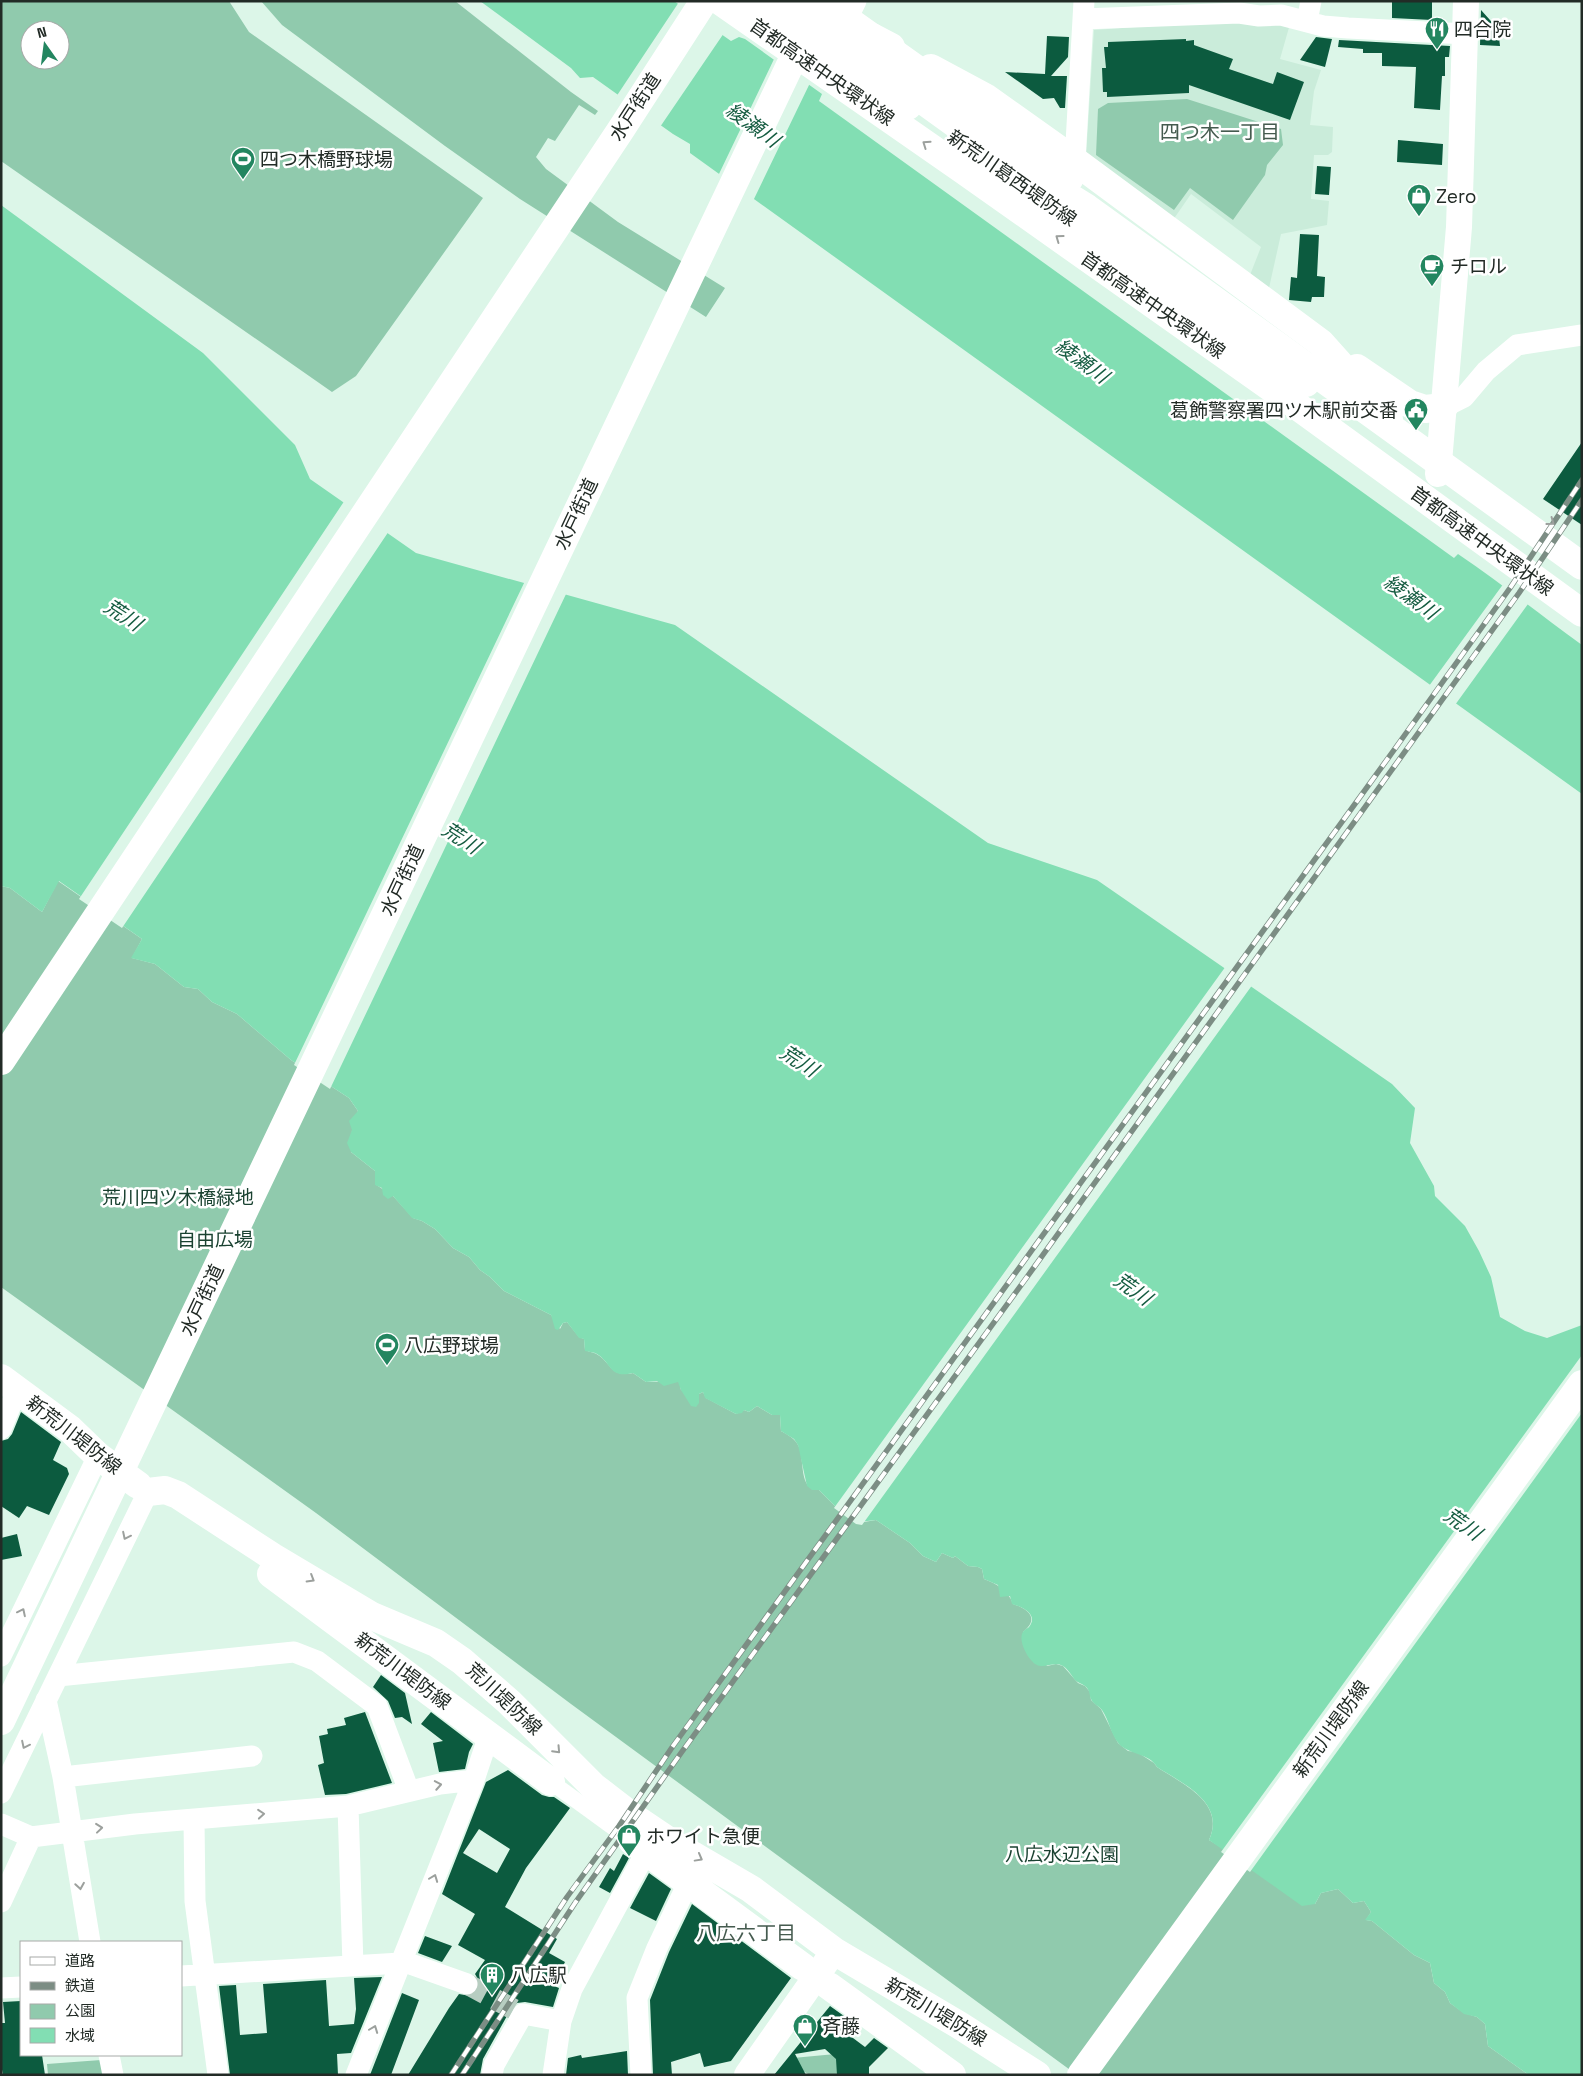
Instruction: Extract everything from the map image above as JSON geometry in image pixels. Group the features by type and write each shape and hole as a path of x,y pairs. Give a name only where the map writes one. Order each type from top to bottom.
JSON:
{"main road":[{"name":"水戸街道","path":"1,1061 620,131 704,1"},
{"name":"首都高速中央環状線","path":"720,1 1304,411 1582,613"},
{"name":"新荒川葛西堤防線","path":"758,1 1580,571"},
{"name":"首都高速中央環状線","path":"784,1 980,141 1087,208 1580,571"},
{"name":"水戸街道","path":"802,40 814,1"},
{"name":"新荒川葛西堤防線","path":"821,1 851,10 870,36 985,97 1075,161 1321,343 1410,404 1425,409 1444,407"},
{"name":"水戸街道","path":"1,1720 802,40 826,1"},
{"path":"870,36 1582,544"},
{"path":"1050,205 1086,237 1482,517 1580,571"},
{"name":"新荒川葛西堤防線","path":"1321,343 1438,474"},
{"name":"新荒川堤防線","path":"9,1384 70,1429 98,1456 148,1492 162,1499 241,1551 551,1782"},
{"name":"新荒川堤防線","path":"1083,2071 1582,1384"},
{"name":"荒川堤防線","path":"148,1492 165,1490 178,1494 273,1557 372,1616 436,1643 462,1661 509,1702 572,1766 610,1801 665,1839 751,1889 834,1951"},
{"name":"新荒川堤防線","path":"639,1847 803,1967"},
{"name":"新荒川堤防線","path":"834,1951 959,2025 1037,2075"},
{"name":"新荒川堤防線","path":"829,1986 952,2075"}],"street":[{"path":"1438,474 1460,227 1466,1"},
{"path":"1075,161 1081,23 1084,10 1239,13 1259,16 1309,11 1323,26 1466,34"},
{"path":"1444,407 1464,397 1486,371 1517,345 1582,335"},
{"path":"1,1429 9,1384"},
{"path":"1,1656 98,1456"},
{"path":"1,1793 148,1492"},
{"path":"58,1676 294,1652 317,1661 376,1706 410,1791"},
{"path":"46,1700 63,1777 90,1941"},
{"path":"356,2075 474,1780 489,1735"},
{"path":"63,1777 252,1756"},
{"path":"1,1824 31,1837 135,1824 348,1806 440,1784 474,1780"},
{"name":"新荒川堤防線","path":"551,1782 639,1847"},
{"path":"348,1806 353,1966"},
{"path":"194,1820 195,1902 218,2075"},
{"path":"1,1902 31,1837"},
{"path":"553,2075 561,2022 572,1989 639,1847"},
{"path":"641,2075 637,1998 657,1948 688,1883"},
{"path":"747,2075 834,1951"},
{"path":"182,1976 402,1962 467,1984"},
{"path":"1,1988 20,1987"},
{"path":"492,2075 494,2065 520,2013 561,2022"},
{"path":"109,2056 113,2075"}],"shaded area":[{"path":"1236,20 1290,24 1280,59 1321,70 1314,91 1310,125 1333,127 1332,152 1328,155 1314,155 1311,199 1329,201 1327,225 1281,234 1269,288 1250,275 1261,247 1191,194 1173,220 1086,157 1094,30"}],"green space":[{"name":"四つ木橋野球場","path":"1,1 229,1 249,32 483,198 356,376 332,392 1,161"},
{"path":"261,1 455,1 598,111 595,115 579,105 555,141 548,138 536,157 546,169 618,222 725,288 706,317 520,199 445,146 282,25"},
{"path":"1187,99 1281,129 1283,145 1267,165 1265,175 1233,220 1190,188 1174,210 1096,155 1098,109 1108,103"},
{"name":"荒川四ツ木橋緑地","path":"58,881 142,939 132,958 155,964 184,987 198,989 212,1002 237,1014 291,1060 349,1098 358,1111 352,1130 351,1152 375,1171 375,1184 393,1196 413,1218 435,1229 453,1248 469,1257 480,1270 504,1291 551,1315 560,1329 563,1323 567,1322 579,1337 584,1339 585,1350 598,1355 616,1372 633,1373 646,1382 679,1381 681,1390 699,1394 703,1392 706,1398 736,1414 744,1410 749,1412 757,1406 772,1415 780,1415 781,1431 794,1439 798,1444 803,1474 812,1489 819,1490 836,1507 864,1522 876,1520 910,1543 923,1556 936,1562 942,1553 953,1558 955,1556 968,1566 982,1569 984,1579 1001,1588 1013,1604 1027,1611 1031,1622 1023,1632 1047,1666 1056,1664 1063,1666 1078,1683 1085,1686 1090,1692 1091,1700 1101,1709 1118,1743 1128,1751 1137,1752 1154,1763 1157,1767 1189,1788 1207,1805 1212,1815 1213,1827 1209,1840 1315,1904 1321,1893 1338,1889 1353,1903 1364,1901 1371,1912 1366,1920 1372,1921 1414,1955 1430,1963 1434,1983 1445,1992 1450,2003 1464,2013 1477,2017 1485,2024 1488,2046 1529,2075 1077,2075 571,1704 316,1513 1,1287 1,886 10,888 42,912"},
{"path":"846,2053 863,2075 810,2075 790,2064 793,2058"},
{"path":"101,2060 104,2075 48,2075 47,2064"}],"water":[{"name":"綾瀬川","path":"480,1 674,1 731,41 739,37 745,39 822,94 819,101 1454,558 1458,554 1582,645 1582,794 690,153 690,144 593,77 580,78 571,68"},
{"name":"荒川","path":"1,205 203,353 295,445 310,479 416,553 675,625 988,843 1097,880 1392,1084 1415,1108 1410,1143 1434,1186 1435,1196 1465,1226 1479,1251 1491,1277 1500,1317 1525,1331 1547,1338 1582,1325 1582,2075 1529,2075 1488,2046 1485,2024 1477,2017 1464,2014 1450,2003 1445,1992 1434,1983 1430,1963 1414,1955 1372,1921 1365,1920 1371,1912 1364,1901 1353,1903 1338,1889 1321,1893 1315,1904 1302,1906 1209,1840 1213,1827 1212,1815 1207,1805 1199,1796 1157,1767 1154,1762 1123,1748 1114,1736 1102,1710 1092,1701 1088,1689 1075,1680 1065,1667 1055,1664 1039,1666 1029,1658 1021,1639 1023,1632 1032,1622 1031,1615 1028,1612 1012,1604 1010,1596 1000,1597 998,1585 984,1579 982,1569 968,1566 955,1556 953,1558 942,1553 936,1562 923,1556 910,1543 876,1520 858,1522 836,1507 819,1490 812,1490 807,1486 798,1445 794,1439 781,1431 780,1415 772,1415 757,1406 749,1412 744,1410 742,1413 736,1414 705,1398 703,1392 699,1394 699,1403 696,1407 691,1406 678,1382 664,1386 657,1381 646,1382 633,1373 619,1374 615,1372 597,1354 585,1351 584,1339 579,1338 567,1322 563,1323 558,1330 555,1329 551,1315 504,1291 480,1270 469,1257 453,1248 435,1229 422,1221 412,1218 393,1196 388,1199 383,1195 382,1188 375,1185 375,1171 351,1152 347,1143 352,1130 349,1121 358,1111 349,1098 291,1060 237,1014 212,1002 198,989 184,987 155,964 131,958 142,939 59,881 42,912 10,888 1,886"}],"pier":[{"path":"679,2 724,33 660,127 616,97"},
{"path":"775,57 810,83 753,201 718,176"},
{"path":"345,500 389,531 122,928 79,899"},
{"path":"525,581 567,592 330,1089 294,1065"},
{"path":"1504,583 1528,604 1455,705 1429,686"},
{"path":"1226,966 1253,984 862,1525 856,1524 834,1508"},
{"path":"1582,1355 1582,1413 1250,1872 1221,1852"}],"building":[{"path":"1392,1 1432,1 1432,20 1392,18"},
{"path":"1481,10 1498,29 1500,46 1480,45"},
{"path":"1047,36 1069,37 1068,57 1051,76 1067,76 1065,108 1060,108 1054,98 1043,99 1005,72 1045,74"},
{"path":"1316,37 1332,39 1325,67 1300,60"},
{"path":"1186,39 1186,41 1194,40 1194,45 1233,59 1229,69 1273,84 1277,72 1304,82 1290,120 1189,85 1189,93 1107,97 1107,92 1103,92 1102,68 1106,68 1104,47 1108,47 1108,42"},
{"path":"1339,40 1450,46 1449,57 1445,57 1445,76 1442,76 1440,110 1414,108 1416,67 1382,66 1382,53 1363,53 1363,49 1338,47"},
{"path":"1398,140 1443,144 1442,165 1397,162"},
{"path":"1317,166 1331,167 1329,195 1315,194"},
{"path":"1300,234 1319,235 1317,276 1325,277 1324,297 1312,297 1311,302 1289,300 1291,277 1297,278"},
{"path":"1582,442 1582,525 1543,499"},
{"path":"21,1412 61,1442 53,1460 67,1468 69,1474 49,1515 27,1506 19,1518 1,1506 1,1441 8,1439 12,1434"},
{"path":"17,1534 22,1556 1,1560 1,1538"},
{"path":"381,1675 405,1693 412,1724 402,1717 395,1718 388,1701 373,1687"},
{"path":"365,1712 392,1783 346,1794 325,1795 318,1765 324,1763 319,1736 328,1734 327,1729 346,1725 344,1718"},
{"path":"431,1712 473,1744 465,1769 439,1772 433,1743 443,1741 421,1724"},
{"path":"508,1770 542,1795 554,1797 570,1808 526,1868 505,1907 557,1939 549,1953 565,1962 562,1968 564,1970 554,1986 559,1988 553,2007 525,2002 517,2003 512,2007 483,2059 480,2075 408,2075 459,1994 470,1996 479,1988 479,1981 475,1974 485,1960 458,1945 475,1914 442,1894 486,1782","holes":["479,1829 510,1849 497,1873 463,1853"]},
{"path":"623,1854 629,1858 610,1893 599,1887 610,1868 614,1871"},
{"path":"649,1873 671,1889 656,1921 630,1908"},
{"path":"692,1904 791,1978 731,2061 704,2067 700,2053 671,2062 672,2075 653,2075 650,2000 669,1952"},
{"path":"425,1936 452,1946 442,1962 418,1953"},
{"path":"382,1977 351,2053 337,2054 338,2075 230,2075 219,1986 236,1985 240,2035 267,2033 263,1984 326,1980 329,2026 354,2024 356,2009 354,1978"},
{"path":"402,1993 419,2000 391,2075 370,2075"},
{"path":"20,2001 20,2056 42,2056 45,2075 3,2075 1,2064 1,2023 5,2023 3,2002"},
{"path":"830,2006 844,2016 837,2026 865,2047 874,2038 888,2048 869,2067 869,2075 837,2075 836,2059 825,2049 795,2054 806,2075 774,2075"},
{"path":"627,2051 628,2075 566,2075 568,2058 581,2055 582,2058"}],"tunnel":[{"path":"467,1984 517,2011"}],"railway":[{"path":"451,2075 567,1897 619,1826 673,1746 1394,750 1510,588 1582,480"},
{"path":"462,2075 575,1903 681,1753 1027,1277 1519,593 1582,500"}],"place":[{"name":"四合院","path":"1437,50"},
{"name":"四つ木橋野球場","path":"243,180"},
{"name":"Zero","path":"1419,217"},
{"name":"チロル","path":"1432,287"},
{"name":"葛飾警察署四ツ木駅前交番","path":"1416,431"},
{"name":"八広野球場","path":"387,1366"},
{"name":"ホワイト急便","path":"629,1857"},
{"name":"八広駅","path":"492,1996"},
{"name":"斉藤","path":"805,2047"}],"district":[{"name":"四つ木一丁目","path":"1220,132"},
{"name":"八広六丁目","path":"746,1933"}],"park label":[{"name":"自由広場","path":"215,1239"},
{"name":"八広水辺公園","path":"1062,1854"}]}
